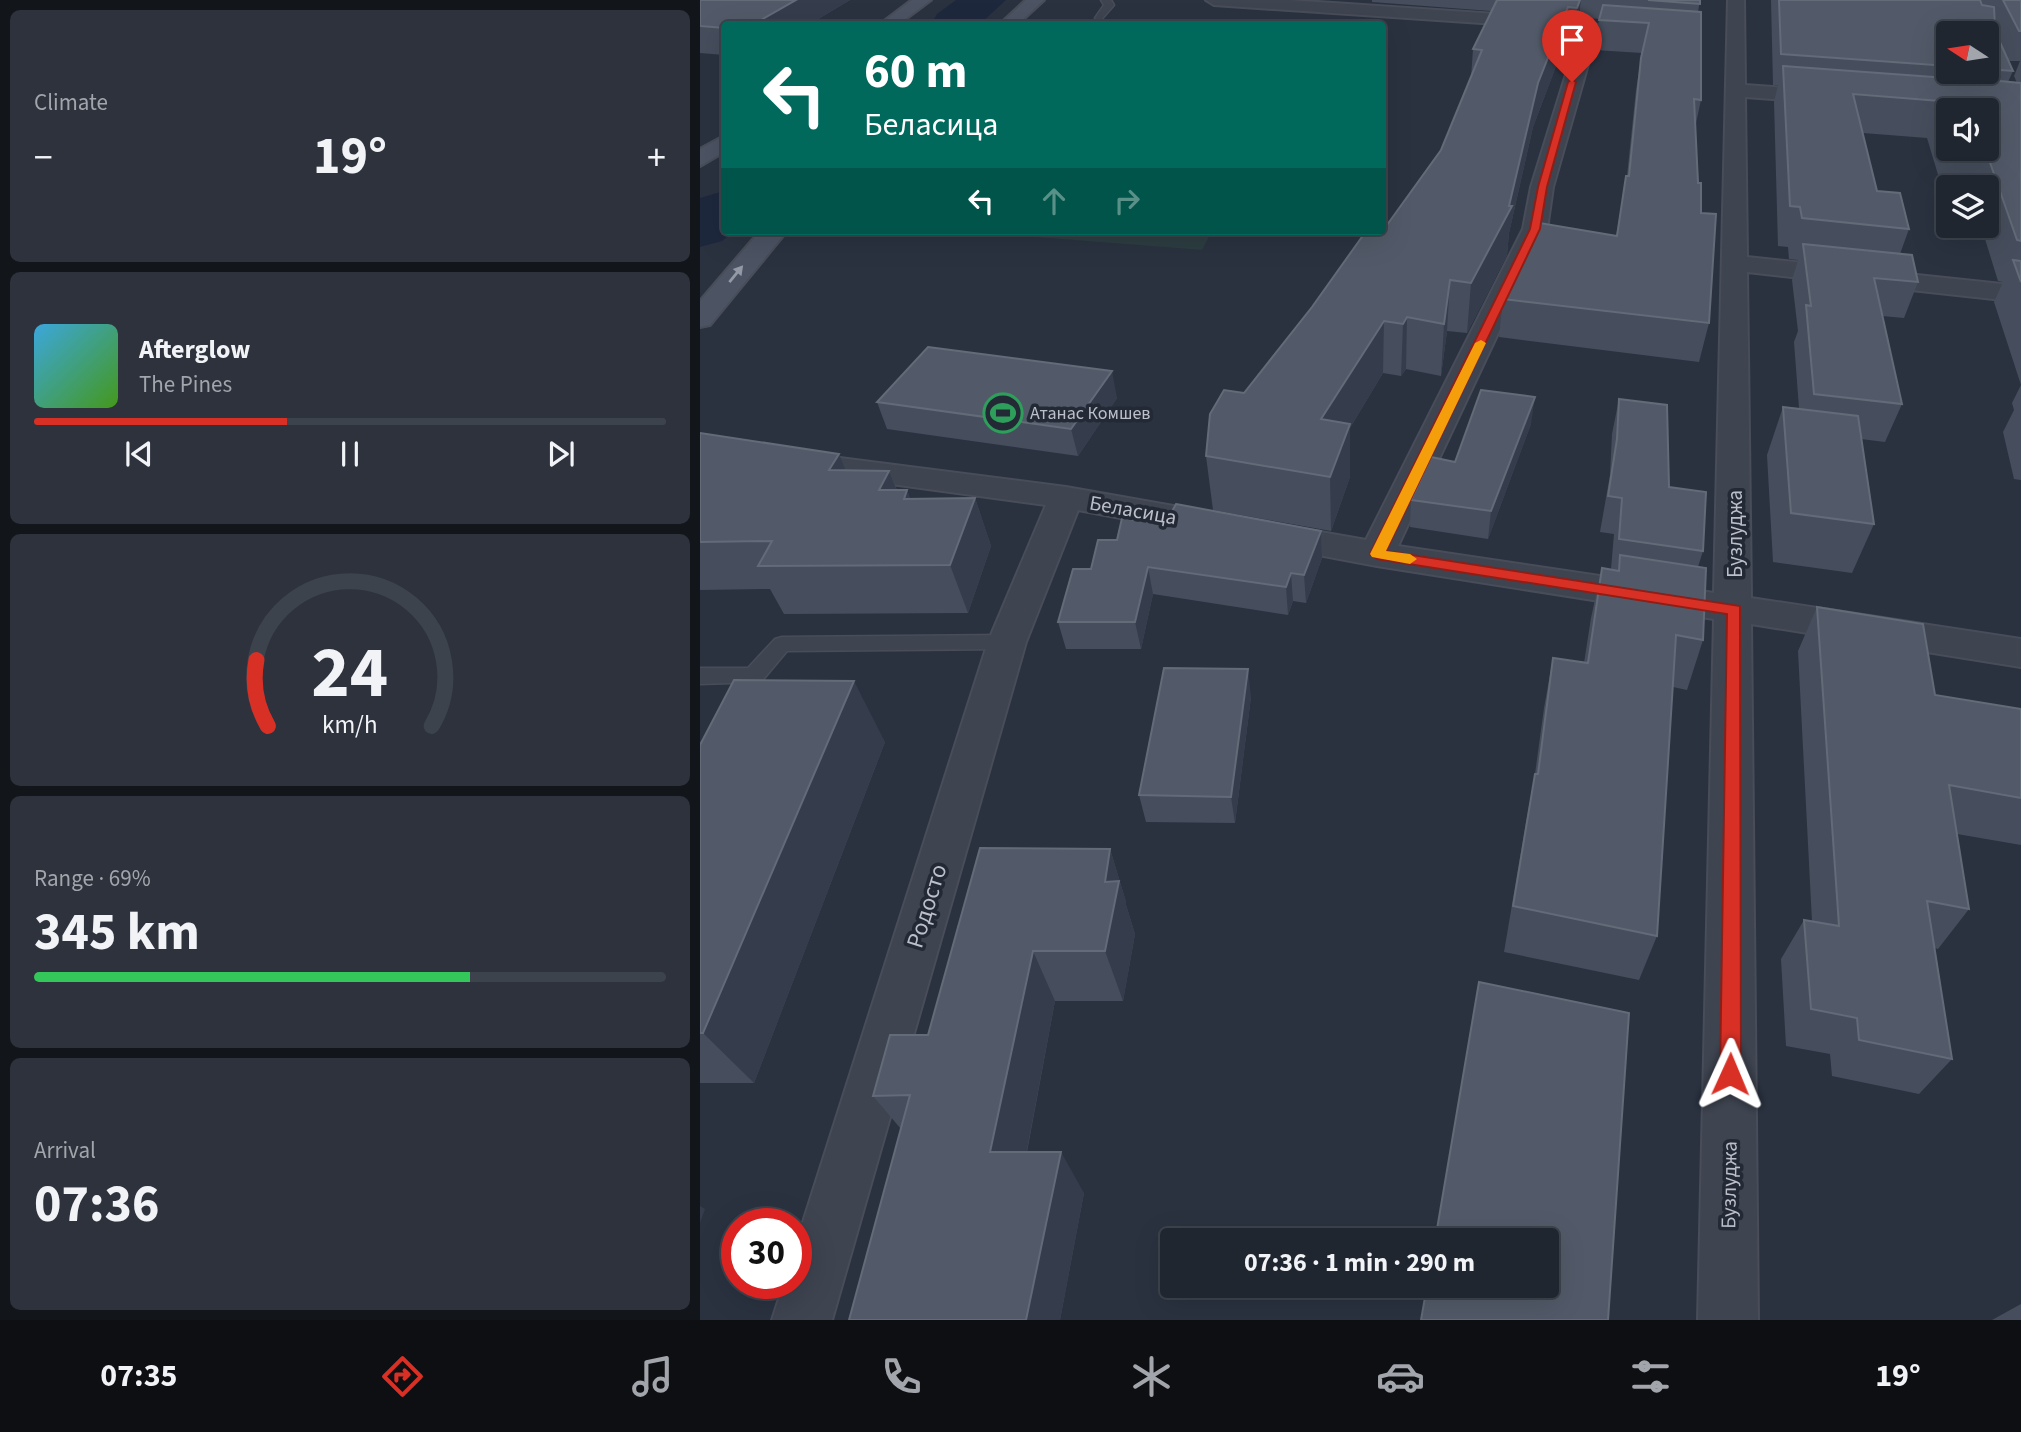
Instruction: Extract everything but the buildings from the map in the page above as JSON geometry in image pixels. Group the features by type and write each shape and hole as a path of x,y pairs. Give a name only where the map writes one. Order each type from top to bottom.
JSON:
{"street":[{"path":"892,21 923,0"},
{"path":"1012,21 1036,0"},
{"path":"1216,0 1346,3 1583,25 1542,187 1535,229 1377,554"},
{"name":"Бузлуджа","path":"1728,1320 1735,610 1736,90 1732,24"},
{"path":"1736,90 1843,98"},
{"path":"700,159 721,144"},
{"path":"700,320 770,235"},
{"path":"1735,263 2021,294"},
{"name":"Беласица","path":"700,449 1066,497 1377,554 2021,653"},
{"name":"Родосто","path":"802,1320 1007,642 1066,497"}],"lane":[{"path":"1100,18 1109,5 1106,0"},
{"path":"700,676 752,676 782,644 1007,642"}],"shaded area":[{"path":"1009,235 1210,235 1202,250"}],"waterway":[{"path":"957,21 984,0"},
{"path":"700,228 721,211"}],"slow traffic":[{"path":"1410,559 1377,554 1481,343"}],"place":[{"name":"Атанас Комшев","path":"1003,413"}],"route":[{"path":"1572,82 1542,187 1535,229 1377,554 1735,610 1730,1074"}]}
